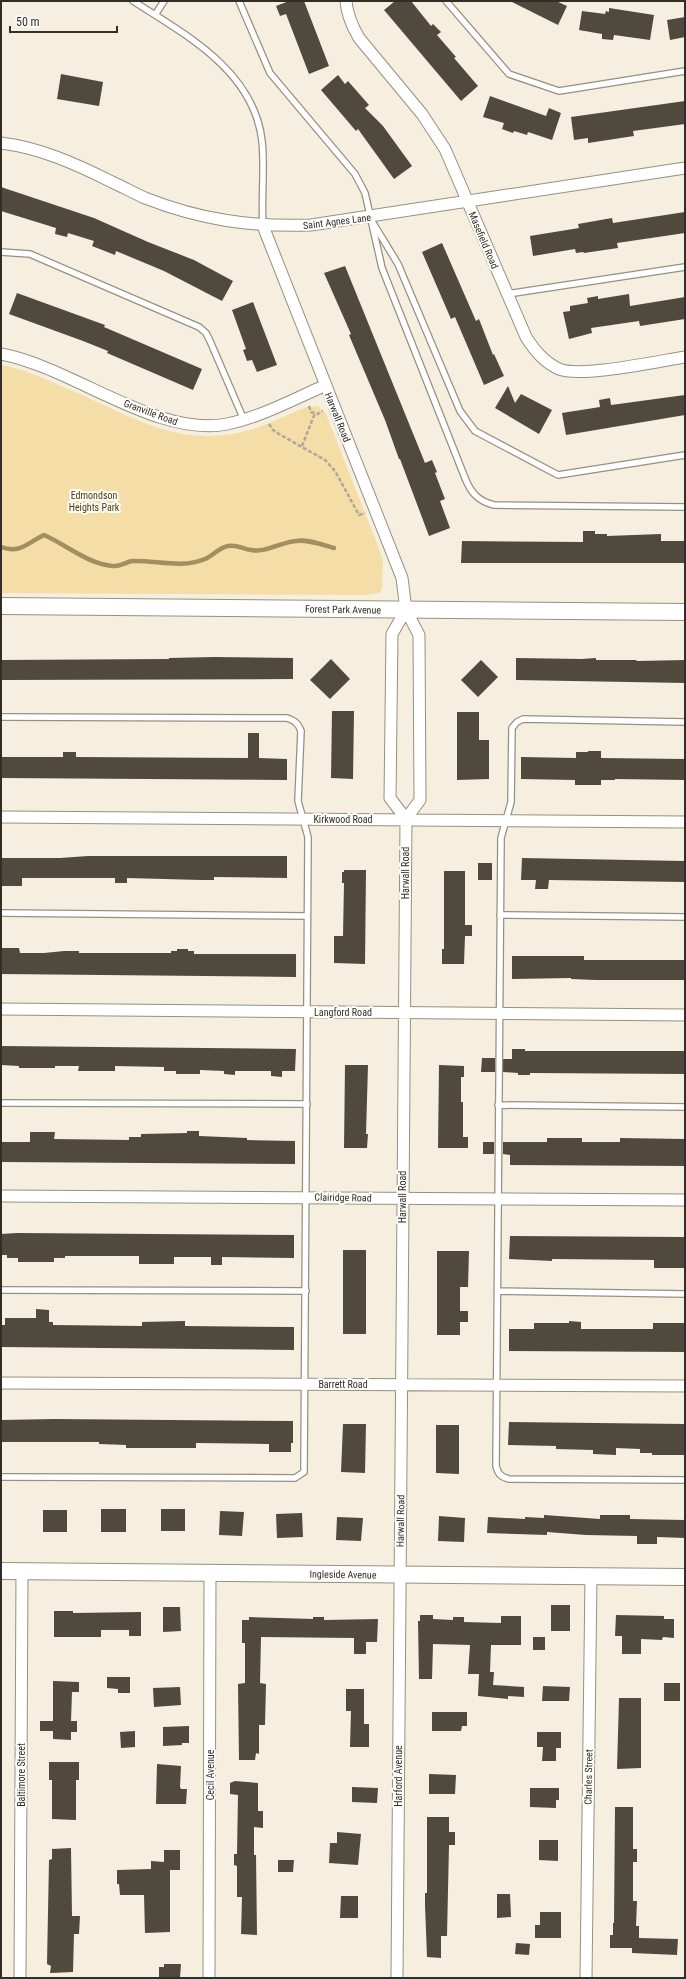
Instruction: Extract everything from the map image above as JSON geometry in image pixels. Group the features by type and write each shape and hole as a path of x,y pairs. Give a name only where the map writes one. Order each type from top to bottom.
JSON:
{"main road":[{"name":"Forest Park Avenue","path":"1,606 685,612"},
{"name":"Ingleside Avenue","path":"1,1571 685,1577"}],"street":[{"name":"Masefield Road","path":"346,1 346,10 355,32 434,130 445,149 526,337 535,351 547,362 560,370 586,372 685,357"},
{"name":"Saint Agnes Lane","path":"1,143 18,145 49,153 76,164 144,197 186,212 226,221 263,226 311,225 370,217 685,168"},
{"name":"Harwall Road","path":"263,226 402,578 406,610 419,635 420,800 406,819 400,1575"},
{"name":"Granville Road","path":"1,354 42,366 165,419 185,424 206,426 244,420 326,385"},
{"path":"406,610 392,634 390,798 406,819"},
{"name":"Kirkwood Road","path":"1,817 685,822"},
{"name":"Langford Road","path":"1,1009 308,1012 404,1011 500,1014 685,1015"},
{"name":"Clairidge Road","path":"1,1196 307,1196 685,1200"},
{"name":"Barrett Road","path":"1,1383 685,1386"},
{"name":"Baltimore Street","path":"20,1978 22,1572"},
{"name":"Cecil Avenue","path":"209,1978 210,1573"},
{"name":"Harford Avenue","path":"397,1978 400,1575"},
{"name":"Charles Street","path":"586,1978 591,1576"}],"lane":[{"path":"133,1 204,48 239,81 251,100 258,120 264,158 261,203 263,226"},
{"path":"155,15 164,1"},
{"path":"240,1 270,73 355,174 365,193 382,268 465,478 470,489 477,498 494,505 685,507"},
{"path":"446,1 509,74 559,91 685,71"},
{"path":"370,217 398,264 460,411 475,431 558,475 685,454"},
{"path":"1,252 30,254 199,327 206,333 210,341 244,420"},
{"path":"507,294 685,267"},
{"path":"1,717 287,718 299,725 301,731 298,801 308,837 307,1196 304,1472 295,1478 1,1477"},
{"path":"685,722 523,719 517,722 512,728 511,802 501,838 496,1466 502,1477 509,1479 685,1480"},
{"path":"1,913 307,916"},
{"path":"500,915 685,917"},
{"path":"1,1103 307,1104"},
{"path":"498,1105 685,1107"},
{"path":"1,1290 306,1291"},
{"path":"498,1291 685,1294"}],"path":[{"path":"304,395 311,412 318,414 334,406"},
{"path":"265,412 273,430 325,460 335,471 359,515 374,509"},
{"path":"302,446 314,413"}],"green space":[{"name":"Edmondson Heights Park","path":"1,365 39,376 136,420 176,433 197,436 219,436 242,432 267,424 307,407 318,406 326,414 380,551 383,563 382,589 379,593 366,595 1,593"}],"building":[{"path":"289,1 304,1 329,66 309,74 286,14 280,16 276,6"},
{"path":"395,1 411,1 431,26 433,24 441,32 437,35 478,86 461,101 384,10"},
{"path":"510,1 556,1 567,6 558,25"},
{"path":"609,8 654,15 650,40 614,35 613,40 602,39 602,34 579,30 582,11 605,14 606,11 609,12"},
{"path":"685,17 685,37 670,40 667,20"},
{"path":"61,74 103,82 99,106 57,99"},
{"path":"338,75 345,84 348,81 369,105 365,108 383,126 412,166 394,179 358,129 356,131 321,90"},
{"path":"490,96 546,116 549,108 561,113 552,140 528,132 527,135 514,131 513,133 502,129 504,123 483,117"},
{"path":"685,101 685,124 633,131 634,136 588,143 588,138 574,140 571,117"},
{"path":"1,187 94,218 148,242 194,260 233,281 222,301 164,271 116,251 115,255 92,246 94,241 68,233 67,237 55,234 56,228 1,211"},
{"path":"685,212 685,233 617,243 618,248 584,253 576,253 575,249 533,256 530,236 579,228 578,224 612,218 613,223"},
{"path":"442,243 476,321 479,319 493,355 494,354 504,376 484,385 455,317 451,319 422,252"},
{"path":"345,266 425,463 432,460 437,472 435,473 445,499 440,501 450,528 429,536 385,420 349,335 351,334 324,273"},
{"path":"17,293 105,325 104,327 202,369 193,390 107,353 108,351 9,314"},
{"path":"629,294 630,306 685,297 685,319 640,326 639,321 591,328 592,333 569,339 563,312 570,311 570,306 588,303 587,298 598,296 598,299"},
{"path":"253,302 277,365 257,372 252,360 247,361 243,350 246,349 232,310"},
{"path":"508,386 515,403 521,394 552,410 539,434 495,408"},
{"path":"685,395 685,415 566,435 562,413 600,407 599,400 610,398 611,405"},
{"path":"583,531 595,531 595,534 607,534 607,536 661,534 661,541 685,541 685,563 461,563 462,541 583,542"},
{"path":"215,657 293,658 293,679 1,680 1,660 169,659"},
{"path":"516,658 596,658 596,660 637,661 685,660 685,683 516,680"},
{"path":"331,659 350,679 330,699 310,680"},
{"path":"481,660 498,677 478,697 461,680"},
{"path":"332,711 354,711 353,779 331,778"},
{"path":"457,712 479,712 479,740 489,740 489,779 457,780"},
{"path":"248,733 259,733 259,758 287,759 287,780 1,778 1,757 63,757 63,752 76,752 76,757 248,758"},
{"path":"601,751 601,758 685,759 685,780 615,779 601,780 601,785 575,785 575,780 521,779 521,757 576,758 576,752"},
{"path":"88,856 287,856 287,878 214,877 214,880 201,880 127,878 127,883 115,883 115,878 22,878 22,886 1,886 1,858 60,858"},
{"path":"522,858 685,861 685,882 549,880 548,889 535,889 536,880 521,880"},
{"path":"478,863 492,863 492,880 478,880"},
{"path":"344,870 366,870 365,964 334,963 334,936 343,936 344,883 342,883 342,872 344,872"},
{"path":"444,871 465,871 465,925 472,925 472,936 465,936 464,964 442,964 442,949 444,949"},
{"path":"1,948 19,948 20,953 79,951 79,953 171,953 171,951 177,951 177,949 188,949 188,951 194,951 194,954 296,954 296,977 1,974"},
{"path":"512,956 584,956 584,960 685,960 685,980 596,980 571,978 512,979"},
{"path":"1,1046 296,1049 295,1071 282,1071 282,1077 271,1076 271,1071 235,1071 235,1075 224,1074 224,1071 200,1070 200,1074 176,1074 176,1071 164,1071 164,1067 115,1066 115,1071 78,1071 79,1066 19,1068 19,1066 1,1065"},
{"path":"512,1049 525,1049 525,1051 685,1051 685,1074 530,1073 530,1075 518,1075 518,1073 503,1072 503,1059 512,1059"},
{"path":"482,1058 495,1058 495,1072 481,1072"},
{"path":"345,1065 368,1065 367,1148 344,1148"},
{"path":"439,1065 464,1066 464,1077 461,1077 461,1102 463,1102 463,1137 468,1137 468,1148 438,1148"},
{"path":"187,1131 199,1131 199,1136 247,1138 247,1140 295,1141 295,1164 1,1162 1,1142 30,1142 30,1132 55,1132 54,1139 129,1140 129,1137 141,1137 141,1134 187,1133"},
{"path":"547,1138 582,1138 582,1142 620,1142 620,1138 685,1139 685,1166 510,1165 510,1155 503,1154 503,1142 547,1142"},
{"path":"483,1142 494,1142 494,1154 483,1154"},
{"path":"1,1234 294,1235 294,1258 222,1257 222,1265 211,1265 211,1257 174,1257 174,1264 139,1264 139,1256 65,1256 65,1258 54,1258 54,1262 18,1262 18,1258 7,1258 7,1255 1,1255"},
{"path":"510,1236 685,1237 685,1268 654,1268 654,1260 552,1259 552,1261 509,1259"},
{"path":"343,1250 366,1250 366,1334 343,1334"},
{"path":"437,1251 469,1251 468,1287 460,1287 460,1311 468,1311 468,1322 460,1322 460,1335 437,1335"},
{"path":"36,1309 49,1310 49,1322 53,1322 53,1325 142,1326 142,1322 185,1321 185,1326 294,1327 294,1350 1,1347 1,1325 5,1325 5,1318 36,1318"},
{"path":"569,1321 581,1322 581,1329 653,1329 653,1323 685,1323 685,1352 509,1351 509,1329 534,1329 534,1323 569,1323"},
{"path":"1,1420 293,1421 293,1443 291,1443 291,1452 269,1452 269,1444 196,1443 196,1448 126,1448 126,1445 99,1444 99,1442 1,1442"},
{"path":"509,1422 685,1424 685,1455 652,1455 652,1453 640,1453 640,1449 616,1448 616,1455 593,1454 593,1450 556,1449 556,1446 508,1445"},
{"path":"343,1424 366,1424 365,1473 341,1472"},
{"path":"436,1425 459,1425 459,1474 436,1473"},
{"path":"101,1509 126,1509 126,1532 101,1532"},
{"path":"161,1509 185,1509 185,1531 161,1531"},
{"path":"43,1510 67,1510 67,1532 43,1532"},
{"path":"220,1511 244,1512 242,1536 219,1535"},
{"path":"302,1513 303,1537 277,1538 276,1514"},
{"path":"544,1515 600,1519 600,1515 630,1515 630,1519 685,1520 685,1538 657,1537 657,1544 637,1544 637,1536 586,1535 547,1532 547,1535 487,1533 488,1517 525,1519 525,1517 544,1518"},
{"path":"439,1516 465,1518 464,1542 438,1541"},
{"path":"337,1517 363,1518 361,1541 336,1540"},
{"path":"551,1605 570,1605 570,1631 551,1631"},
{"path":"163,1607 180,1607 181,1631 163,1632"},
{"path":"54,1611 73,1611 73,1613 141,1612 141,1636 129,1636 129,1630 101,1630 101,1637 54,1637"},
{"path":"420,1615 433,1615 433,1619 453,1620 453,1617 464,1617 464,1622 501,1623 501,1616 521,1616 521,1645 491,1645 490,1672 494,1672 493,1685 524,1687 524,1697 508,1696 508,1699 478,1696 479,1674 468,1674 470,1645 433,1644 432,1679 419,1679 418,1621 420,1621"},
{"path":"616,1615 664,1616 664,1619 674,1619 674,1638 663,1637 662,1640 641,1639 641,1654 622,1654 622,1636 615,1636"},
{"path":"249,1617 313,1619 313,1617 324,1617 324,1620 378,1619 377,1642 366,1642 366,1654 354,1654 354,1638 261,1637 260,1683 266,1684 265,1725 259,1725 259,1754 256,1753 255,1760 239,1760 238,1684 245,1683 245,1643 242,1643 242,1620 249,1620"},
{"path":"533,1637 545,1637 545,1650 533,1650"},
{"path":"107,1677 130,1677 130,1693 118,1693 118,1689 107,1688"},
{"path":"53,1681 79,1682 79,1692 72,1692 71,1721 77,1721 77,1732 71,1732 71,1740 53,1739 53,1731 40,1731 40,1721 53,1721"},
{"path":"664,1683 680,1683 680,1701 664,1701"},
{"path":"543,1686 570,1687 569,1701 542,1701"},
{"path":"180,1687 181,1705 154,1707 153,1688"},
{"path":"346,1689 364,1689 364,1724 369,1724 369,1747 350,1747 351,1711 346,1711"},
{"path":"619,1698 641,1698 641,1768 617,1769"},
{"path":"432,1712 467,1712 467,1726 462,1726 461,1731 432,1731"},
{"path":"189,1726 189,1743 163,1746 163,1727"},
{"path":"135,1731 135,1747 121,1748 120,1732"},
{"path":"537,1732 561,1732 561,1748 556,1748 556,1761 542,1761 543,1747 537,1747"},
{"path":"49,1762 79,1762 79,1780 76,1780 76,1820 52,1819 52,1780 49,1780"},
{"path":"157,1764 181,1766 180,1787 181,1789 187,1789 186,1804 156,1804"},
{"path":"429,1774 456,1775 455,1794 429,1794"},
{"path":"235,1781 258,1783 258,1811 263,1811 263,1828 254,1827 254,1855 256,1855 257,1935 241,1934 242,1897 237,1897 237,1866 234,1865 234,1854 237,1854 238,1795 230,1794 230,1783"},
{"path":"352,1787 378,1788 377,1803 352,1802"},
{"path":"530,1788 559,1788 559,1800 556,1800 556,1808 530,1807"},
{"path":"615,1807 633,1807 633,1849 637,1849 637,1862 633,1862 633,1901 637,1901 636,1926 639,1926 639,1938 678,1939 677,1955 632,1953 632,1948 610,1948 610,1935 613,1935 614,1923"},
{"path":"427,1817 449,1817 449,1832 455,1832 455,1845 449,1845 447,1936 441,1936 441,1958 427,1957 425,1893 427,1893"},
{"path":"337,1832 361,1834 358,1865 329,1863 330,1843 337,1843"},
{"path":"539,1840 558,1840 558,1861 539,1860"},
{"path":"71,1848 72,1916 80,1916 79,1934 74,1934 73,1972 50,1973 51,1966 47,1964 49,1860 52,1859 52,1849"},
{"path":"164,1850 180,1850 180,1870 170,1870 170,1932 145,1933 144,1895 120,1895 119,1884 117,1884 117,1870 151,1869 151,1861 164,1862"},
{"path":"278,1860 294,1860 293,1872 278,1872"},
{"path":"497,1894 510,1894 511,1917 497,1918"},
{"path":"341,1896 358,1896 358,1918 340,1918"},
{"path":"540,1912 561,1912 561,1938 535,1938 535,1925 540,1925"},
{"path":"516,1943 530,1944 529,1955 515,1954"},
{"path":"164,1964 181,1964 180,1978 159,1978 159,1967 164,1967"}],"waterway":[{"path":"1,547 8,549 23,547 44,535 85,558 115,566 132,561 178,564 196,562 208,558 221,548 231,546 257,551 290,542 301,541 334,548"}]}
